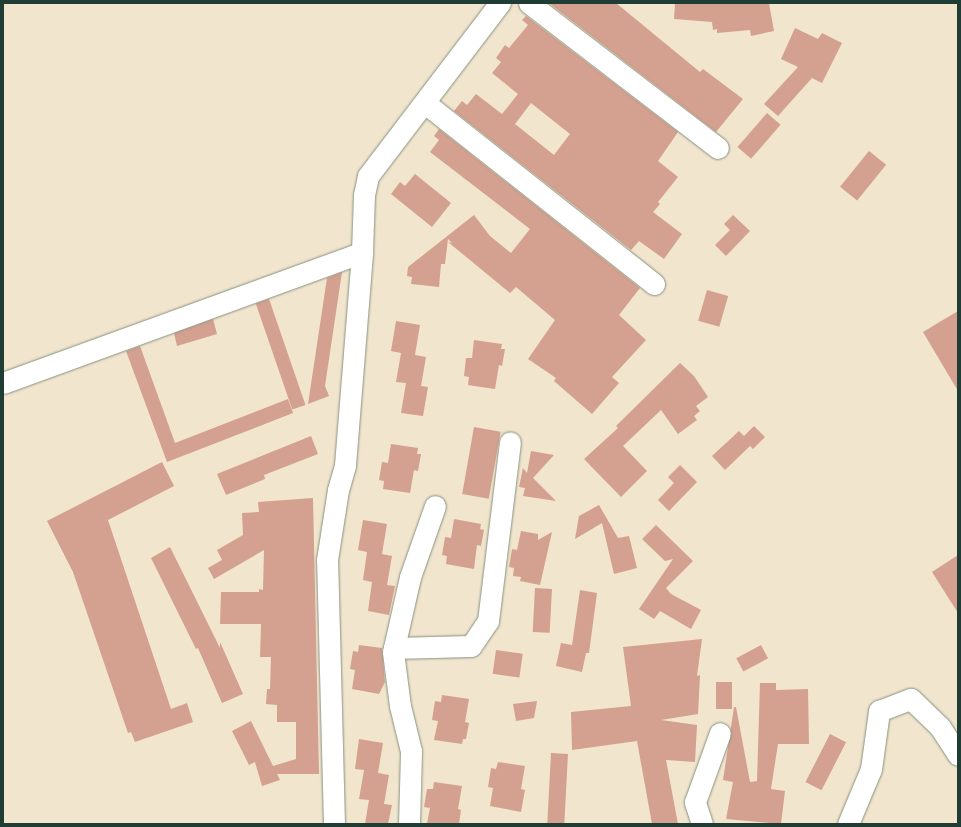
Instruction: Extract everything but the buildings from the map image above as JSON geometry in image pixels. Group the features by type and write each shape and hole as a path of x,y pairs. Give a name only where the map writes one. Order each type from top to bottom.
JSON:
{"street":[{"path":"334,824 327,560 338,490 345,465 362,252 364,195 368,176 500,3"},
{"path":"529,3 718,148"},
{"path":"425,103 654,284"},
{"path":"3,382 362,252"},
{"path":"394,648 471,646 488,621 500,506 510,442"},
{"path":"409,824 411,751 400,706 394,648 410,577 435,506"},
{"path":"848,824 871,769 879,711 911,699 940,727 958,755"},
{"path":"702,824 695,802 720,733"}]}
